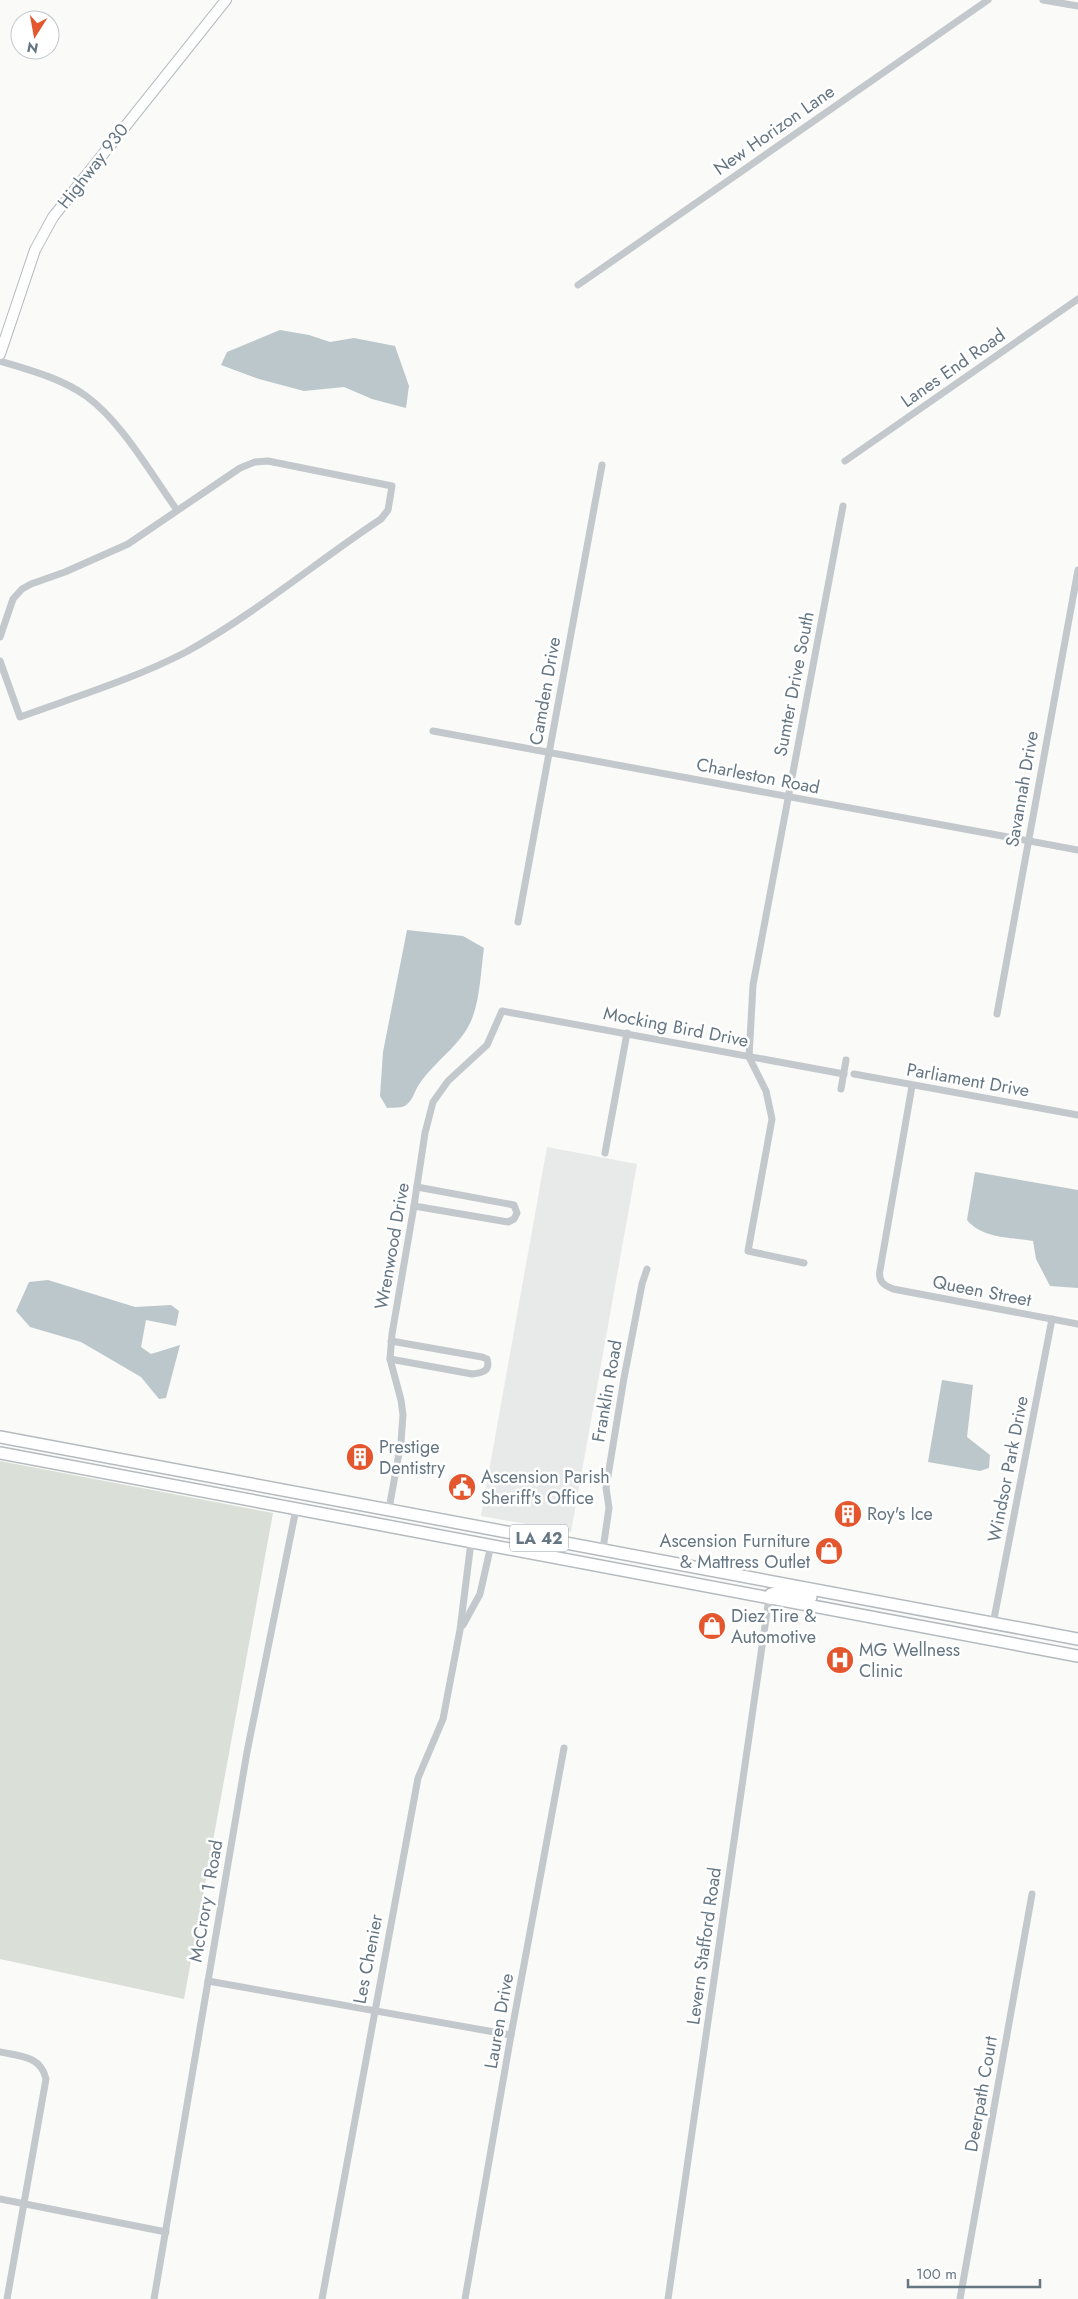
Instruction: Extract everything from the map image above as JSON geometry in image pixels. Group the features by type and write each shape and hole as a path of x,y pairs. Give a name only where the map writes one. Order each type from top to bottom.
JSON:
{"main road":[{"name":"LA 42","path":"0,1437 1078,1639"},
{"name":"LA 42","path":"0,1453 1078,1656"},
{"path":"160,1484 190,1483 228,1490 243,1483"},
{"path":"296,1509 306,1501 364,1512 389,1509"},
{"path":"471,1542 488,1536 609,1558 637,1556"},
{"path":"532,1552 542,1546"},
{"path":"769,1598 775,1592 811,1597 827,1593"},
{"path":"901,1622 922,1620 945,1625 953,1624 963,1618"}],"street":[{"name":"Highway 930","path":"0,351 35,250 53,217 226,0"},
{"name":"New Horizon Lane","path":"578,285 988,0"},
{"path":"1043,0 1078,6"},
{"name":"Lanes End Road","path":"846,461 1078,299"},
{"path":"0,361 54,380 86,396 111,419 177,510"},
{"path":"0,637 11,604 22,589 128,544 240,468 254,462 268,461 392,486 388,510 381,519 234,622 186,652 20,717 0,661"},
{"name":"Camden Drive","path":"518,922 602,465"},
{"name":"Sumter Drive South","path":"749,1057 753,985 843,506"},
{"name":"Savannah Drive","path":"997,1014 1078,570"},
{"name":"Charleston Road","path":"433,731 1078,850"},
{"name":"Mocking Bird Drive","path":"502,1011 844,1074"},
{"name":"Wrenwood Drive","path":"389,1509 401,1442 403,1415 390,1359 391,1341 425,1133 433,1102 448,1081 487,1045 502,1011"},
{"path":"605,1152 628,1033"},
{"path":"749,1057 766,1090 772,1119 748,1251 804,1263"},
{"path":"841,1088 846,1060"},
{"name":"Parliament Drive","path":"854,1074 1078,1115"},
{"name":"Queen Street","path":"912,1086 879,1276 882,1283 893,1289 1078,1324"},
{"path":"414,1206 508,1222 514,1219 517,1213 514,1205 417,1188"},
{"name":"Franklin Road","path":"603,1549 609,1508 606,1488 613,1442 640,1293 647,1270"},
{"name":"Windsor Park Drive","path":"993,1624 1052,1319"},
{"path":"390,1359 472,1374 482,1373 487,1370 488,1364 487,1359 482,1357 391,1341"},
{"name":"McCrory 1 Road","path":"154,2299 247,1752 296,1509"},
{"name":"Les Chenier","path":"322,2299 418,1778 443,1719 460,1630 471,1542"},
{"name":"Les Chenier","path":"460,1630 480,1594 491,1545"},
{"name":"Levern Stafford Road","path":"668,2299 769,1598"},
{"name":"Lauren Drive","path":"465,2299 564,1748"},
{"name":"Deerpath Court","path":"960,2299 1032,1894"},
{"path":"208,1981 511,2035"},
{"path":"0,2052 27,2057 39,2062 44,2070 46,2079 7,2299"},
{"path":"0,2199 166,2232"}],"shaded area":[{"path":"280,330 309,335 330,342 354,338 395,346 409,386 406,408 372,399 344,387 304,391 259,379 221,365 227,352"},
{"path":"407,930 463,936 484,948 480,985 474,1013 461,1038 426,1075 409,1103 402,1107 387,1108 380,1096 383,1052"},
{"path":"547,1147 637,1164 571,1532 481,1516"},
{"path":"975,1172 1078,1190 1078,1288 1050,1286 1036,1259 1033,1241 989,1234 973,1226 967,1220"},
{"path":"48,1280 135,1307 171,1305 179,1311 176,1326 146,1320 141,1347 151,1354 180,1345 166,1398 159,1399 141,1377 81,1342 30,1327 16,1311 29,1282"},
{"path":"942,1380 973,1385 967,1437 990,1455 989,1468 980,1471 928,1462"},
{"path":"0,1461 273,1513 184,1999 0,1959"}],"place":[{"name":"Prestige Dentistry","path":"360,1457"},
{"name":"Ascension Parish Sheriff's Office","path":"462,1487"},
{"name":"Roy's Ice","path":"848,1514"},
{"name":"Ascension Furniture & Mattress Outlet","path":"829,1551"},
{"name":"Diez Tire & Automotive","path":"712,1626"},
{"name":"MG Wellness Clinic","path":"840,1660"}]}
